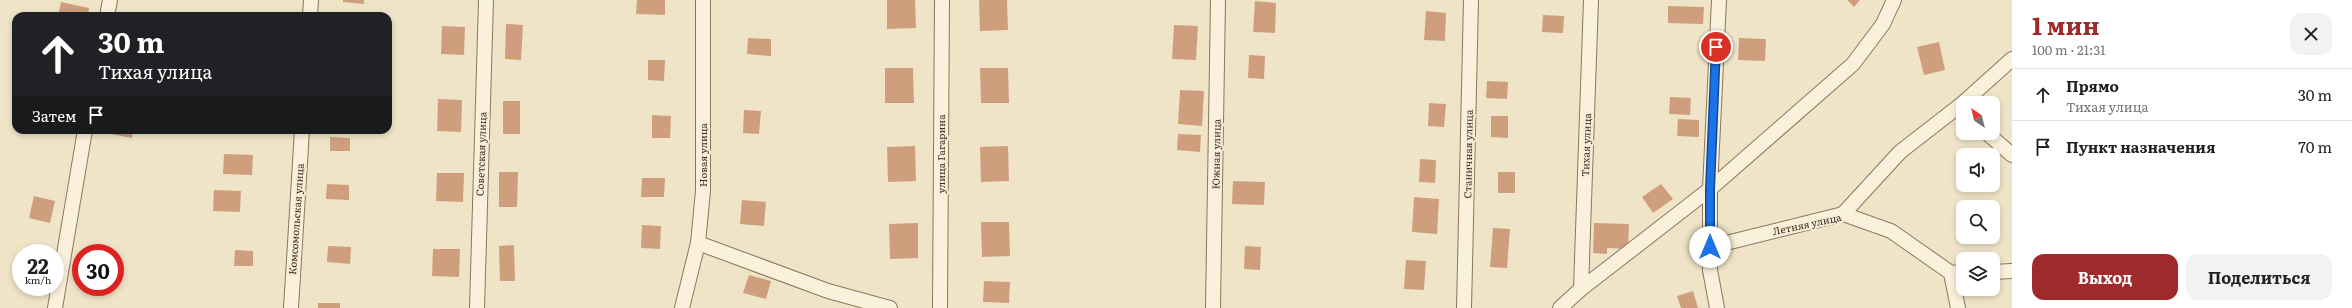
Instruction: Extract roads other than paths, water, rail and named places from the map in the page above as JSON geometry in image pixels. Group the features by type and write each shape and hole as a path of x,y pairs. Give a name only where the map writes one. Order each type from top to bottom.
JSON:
{"street":[{"path":"108,12 110,0"},
{"path":"310,12 311,0"},
{"name":"Советская улица","path":"477,308 486,0"},
{"name":"Новая улица","path":"682,308 698,243 703,191 703,0"},
{"name":"улица Гагарина","path":"940,308 942,0"},
{"name":"Южная улица","path":"1213,308 1218,0"},
{"name":"Станичная улица","path":"1464,308 1471,0"},
{"name":"Тихая улица","path":"1581,289 1591,0"},
{"path":"1717,308 1710,270 1710,189 1719,0"},
{"path":"1560,308 1581,289 1710,189 1853,64 1883,24 1894,0"},
{"path":"1973,96 2012,59"},
{"path":"1843,214 1900,152 1956,111"},
{"path":"55,308 84,134"},
{"name":"Комсомольская улица","path":"290,308 302,134"},
{"path":"1994,140 2012,155"},
{"name":"Летняя улица","path":"1710,247 1843,214 1891,231 1956,271"},
{"path":"698,243 828,291 890,308"},
{"path":"2000,272 2012,271"},
{"name":"Летняя улица","path":"1958,296 1958,308"}]}
